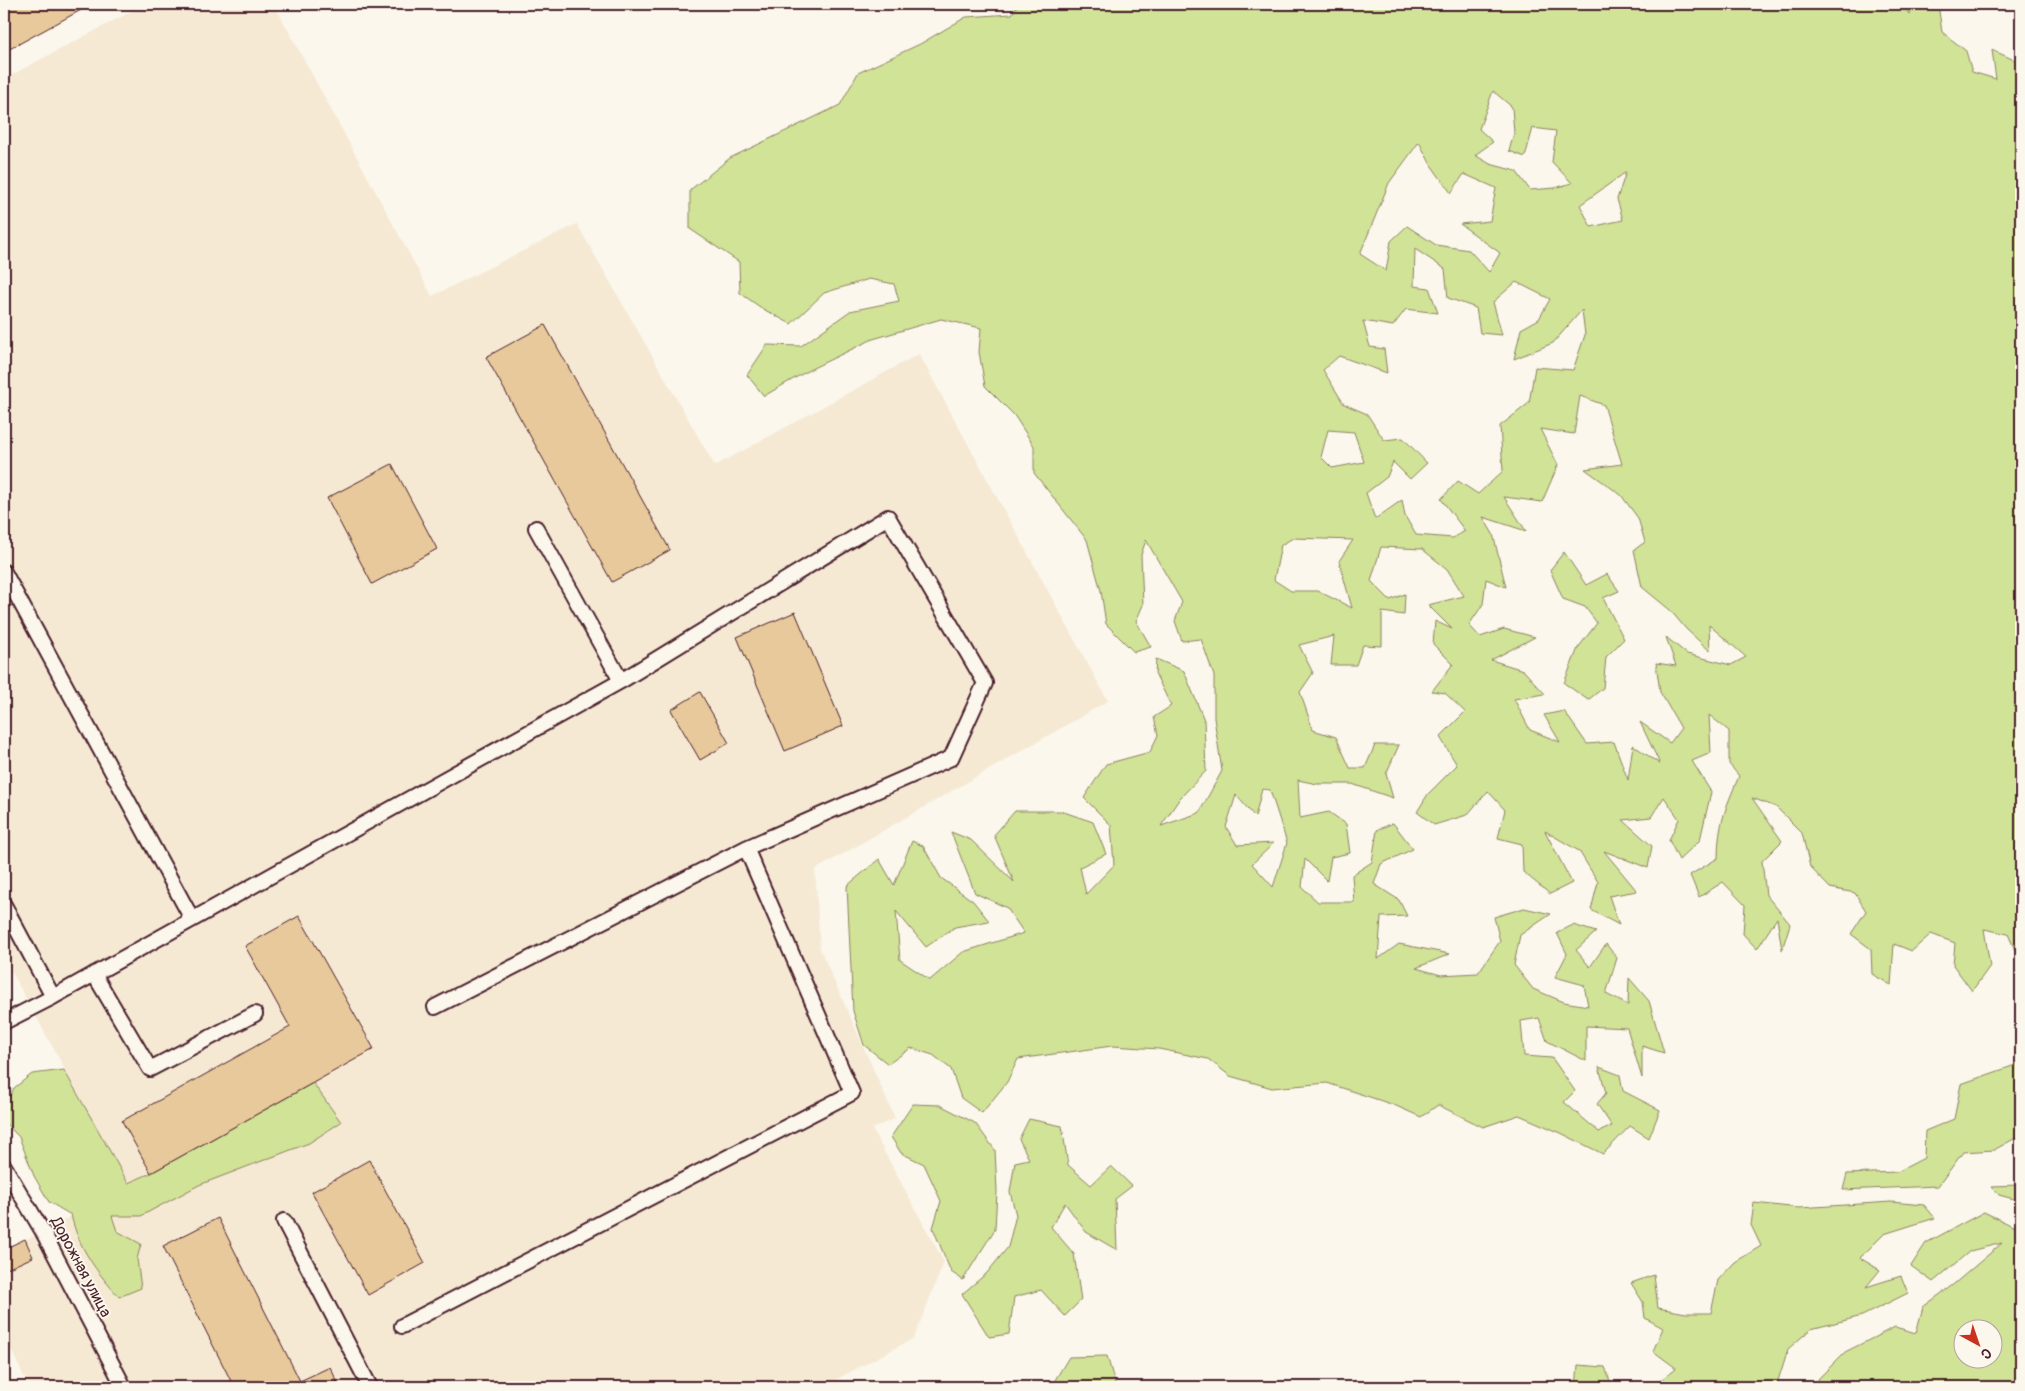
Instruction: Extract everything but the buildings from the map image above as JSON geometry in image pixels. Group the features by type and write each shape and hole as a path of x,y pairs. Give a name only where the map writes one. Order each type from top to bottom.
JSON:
{"lane":[{"path":"4,1022 53,997 621,681 888,517 985,683 951,758 746,848 435,1007"},
{"path":"536,528 621,681"},
{"path":"4,572 192,919"},
{"path":"402,1326 852,1093 746,848"},
{"path":"4,905 53,997"},
{"path":"94,974 150,1068 255,1014"},
{"name":"Дорожная улица","path":"4,1166 43,1232 124,1387"},
{"path":"284,1221 370,1387"}],"shaded area":[{"path":"145,4 274,4 432,296 577,224 715,466 919,354 1108,701 815,870 820,949 895,1118 872,1129 944,1262 914,1338 822,1387 29,1387 4,1335 4,1249 43,1232 127,1183 4,958 4,79"}],"green space":[{"path":"1018,4 1902,4 1909,14 1910,4 1938,4 1942,32 1966,51 1972,72 1996,79 1992,50 2021,63 2021,964 2008,934 1984,929 1990,966 1972,991 1953,965 1955,943 1931,934 1912,951 1894,944 1891,985 1872,974 1871,949 1851,934 1866,911 1855,893 1830,888 1810,867 1802,833 1776,807 1752,798 1782,841 1762,861 1766,895 1790,924 1782,950 1777,918 1757,949 1743,934 1745,905 1723,882 1699,897 1690,875 1718,858 1719,835 1730,797 1739,776 1729,764 1729,731 1709,715 1711,753 1692,761 1711,792 1700,840 1679,860 1669,840 1679,819 1664,797 1651,817 1623,820 1652,846 1648,868 1604,851 1637,891 1609,896 1619,925 1591,910 1598,882 1579,851 1545,831 1572,883 1550,894 1523,872 1522,844 1498,838 1505,810 1488,791 1467,815 1434,825 1417,812 1428,794 1457,765 1440,737 1465,712 1445,693 1432,691 1453,664 1433,644 1435,621 1452,629 1428,605 1464,596 1447,569 1422,549 1381,547 1371,581 1390,600 1405,594 1404,615 1382,612 1382,646 1363,645 1356,665 1331,665 1334,636 1299,645 1313,673 1300,692 1313,730 1336,737 1350,768 1365,768 1375,745 1399,745 1386,774 1393,798 1352,784 1317,784 1298,780 1300,818 1329,812 1346,824 1350,853 1331,857 1327,881 1305,859 1302,887 1318,902 1354,902 1352,875 1372,862 1377,830 1393,823 1413,849 1381,864 1374,884 1399,900 1407,916 1381,917 1378,959 1399,944 1450,954 1416,968 1441,975 1478,973 1500,941 1494,917 1524,908 1551,914 1520,935 1514,965 1533,989 1564,1002 1588,1006 1584,985 1555,977 1567,954 1557,933 1573,925 1596,932 1576,950 1590,967 1606,944 1617,958 1606,994 1628,1005 1629,978 1649,1001 1664,1053 1642,1046 1642,1078 1627,1028 1586,1026 1586,1061 1547,1041 1539,1018 1521,1021 1524,1056 1552,1058 1575,1091 1564,1102 1599,1132 1612,1126 1597,1104 1606,1093 1599,1067 1620,1075 1623,1091 1660,1110 1649,1138 1630,1126 1603,1154 1519,1115 1483,1127 1438,1105 1421,1117 1394,1105 1327,1083 1272,1088 1230,1076 1208,1059 1159,1049 1112,1046 1018,1059 1007,1082 982,1113 961,1098 951,1069 933,1055 911,1048 888,1064 864,1045 853,1011 847,886 879,859 894,885 912,841 923,846 941,878 973,901 989,921 955,927 926,947 896,911 900,960 930,980 963,952 1024,933 1007,908 975,893 951,832 971,840 1014,882 994,835 1015,811 1061,811 1093,822 1106,854 1080,867 1086,894 1114,865 1111,825 1084,798 1106,764 1150,752 1158,735 1154,717 1171,706 1155,673 1156,659 1184,671 1204,720 1206,771 1180,798 1161,826 1199,813 1222,771 1214,718 1214,676 1201,639 1182,641 1175,621 1182,602 1146,540 1141,555 1143,605 1136,621 1151,647 1134,652 1106,624 1101,591 1087,540 1034,473 1034,446 1014,415 985,386 979,352 981,328 941,319 873,339 809,370 764,396 747,375 767,345 801,346 850,311 899,301 894,284 869,279 824,293 791,324 763,309 740,293 739,262 690,229 690,190 730,158 840,105 858,73 920,44 966,17 1012,14","holes":["1493,91 1512,107 1514,133 1509,151 1525,157 1533,128 1556,131 1552,162 1572,183 1555,188 1530,190 1516,171 1490,164 1475,155 1493,142 1479,129","1419,142 1431,165 1451,193 1464,174 1496,188 1490,221 1460,224 1500,253 1489,272 1469,250 1436,245 1407,226 1391,241 1386,271 1360,254 1389,183","1626,172 1617,199 1623,220 1591,227 1580,205","1415,249 1445,269 1448,298 1476,308 1480,333 1502,335 1493,302 1516,282 1550,299 1539,319 1521,329 1514,359 1553,343 1582,310 1585,335 1573,370 1535,367 1529,403 1500,426 1503,471 1478,494 1458,481 1441,499 1465,531 1453,538 1416,535 1405,516 1402,500 1375,519 1366,493 1387,477 1393,462 1410,479 1427,463 1403,438 1384,440 1367,414 1344,404 1323,370 1339,356 1387,373 1384,349 1370,347 1363,321 1393,326 1406,309 1438,313 1429,288 1414,286","1580,396 1604,405 1622,464 1585,469 1621,495 1638,518 1645,542 1634,550 1642,587 1670,610 1686,629 1710,651 1709,625 1746,657 1731,665 1687,654 1666,637 1676,666 1656,663 1660,692 1681,728 1670,743 1640,722 1660,764 1633,745 1628,780 1614,742 1587,744 1564,711 1544,715 1560,742 1530,730 1514,699 1545,694 1523,670 1491,660 1535,637 1504,629 1480,637 1469,625 1483,604 1486,579 1506,587 1493,534 1483,517 1526,531 1504,497 1542,502 1558,465 1540,429 1574,434","1328,430 1354,432 1364,462 1332,468 1321,457","1293,538 1353,540 1339,561 1352,608 1318,591 1291,591 1274,580 1281,545","1262,789 1270,790 1287,843 1273,887 1252,864 1274,843 1237,845 1226,827 1236,795 1255,817"]},
{"path":"1564,552 1586,585 1607,574 1619,591 1603,598 1624,639 1606,657 1603,688 1588,700 1564,683 1578,648 1597,623 1585,607 1563,599 1550,570"},
{"path":"2021,1018 2021,1053 2016,1027"},
{"path":"2021,1063 2021,1135 1994,1150 1963,1152 1938,1186 1843,1190 1847,1174 1897,1172 1924,1158 1925,1131 1954,1119 1961,1084"},
{"path":"64,1070 128,1183 151,1173 313,1083 341,1122 309,1143 199,1185 141,1216 112,1216 117,1231 141,1244 137,1259 141,1288 119,1297 89,1259 74,1227 71,1215 49,1202 34,1176 19,1137 4,1122 4,1107 14,1088 32,1074"},
{"path":"913,1104 940,1105 975,1123 995,1150 997,1191 995,1229 963,1280 951,1272 933,1228 941,1201 924,1164 901,1153 891,1137"},
{"path":"1029,1119 1062,1126 1068,1165 1091,1185 1111,1166 1132,1186 1115,1199 1117,1250 1086,1232 1065,1203 1051,1227 1074,1254 1081,1300 1065,1316 1041,1290 1014,1297 1009,1334 989,1337 962,1294 987,1273 1008,1247 1016,1215 1010,1192 1015,1162 1029,1159 1019,1139"},
{"path":"2021,1181 2021,1201 1999,1195 1991,1186 2020,1185"},
{"path":"1891,1202 1924,1205 1935,1218 1884,1234 1860,1258 1880,1270 1866,1287 1901,1276 1908,1293 1862,1316 1811,1329 1788,1349 1776,1387 1652,1387 1676,1368 1653,1351 1663,1328 1645,1318 1643,1302 1631,1283 1654,1275 1658,1308 1686,1313 1711,1313 1718,1280 1735,1262 1761,1246 1751,1225 1754,1203 1799,1208"},
{"path":"1984,1212 2021,1230 2021,1381 2011,1387 1810,1387 1845,1352 1895,1327 1916,1333 1923,1307 1954,1284 2002,1243 1970,1251 1933,1282 1911,1266 1926,1243"},
{"path":"1107,1356 1116,1387 1055,1387 1052,1385 1069,1357"},
{"path":"1578,1365 1605,1367 1612,1387 1576,1387"}]}
